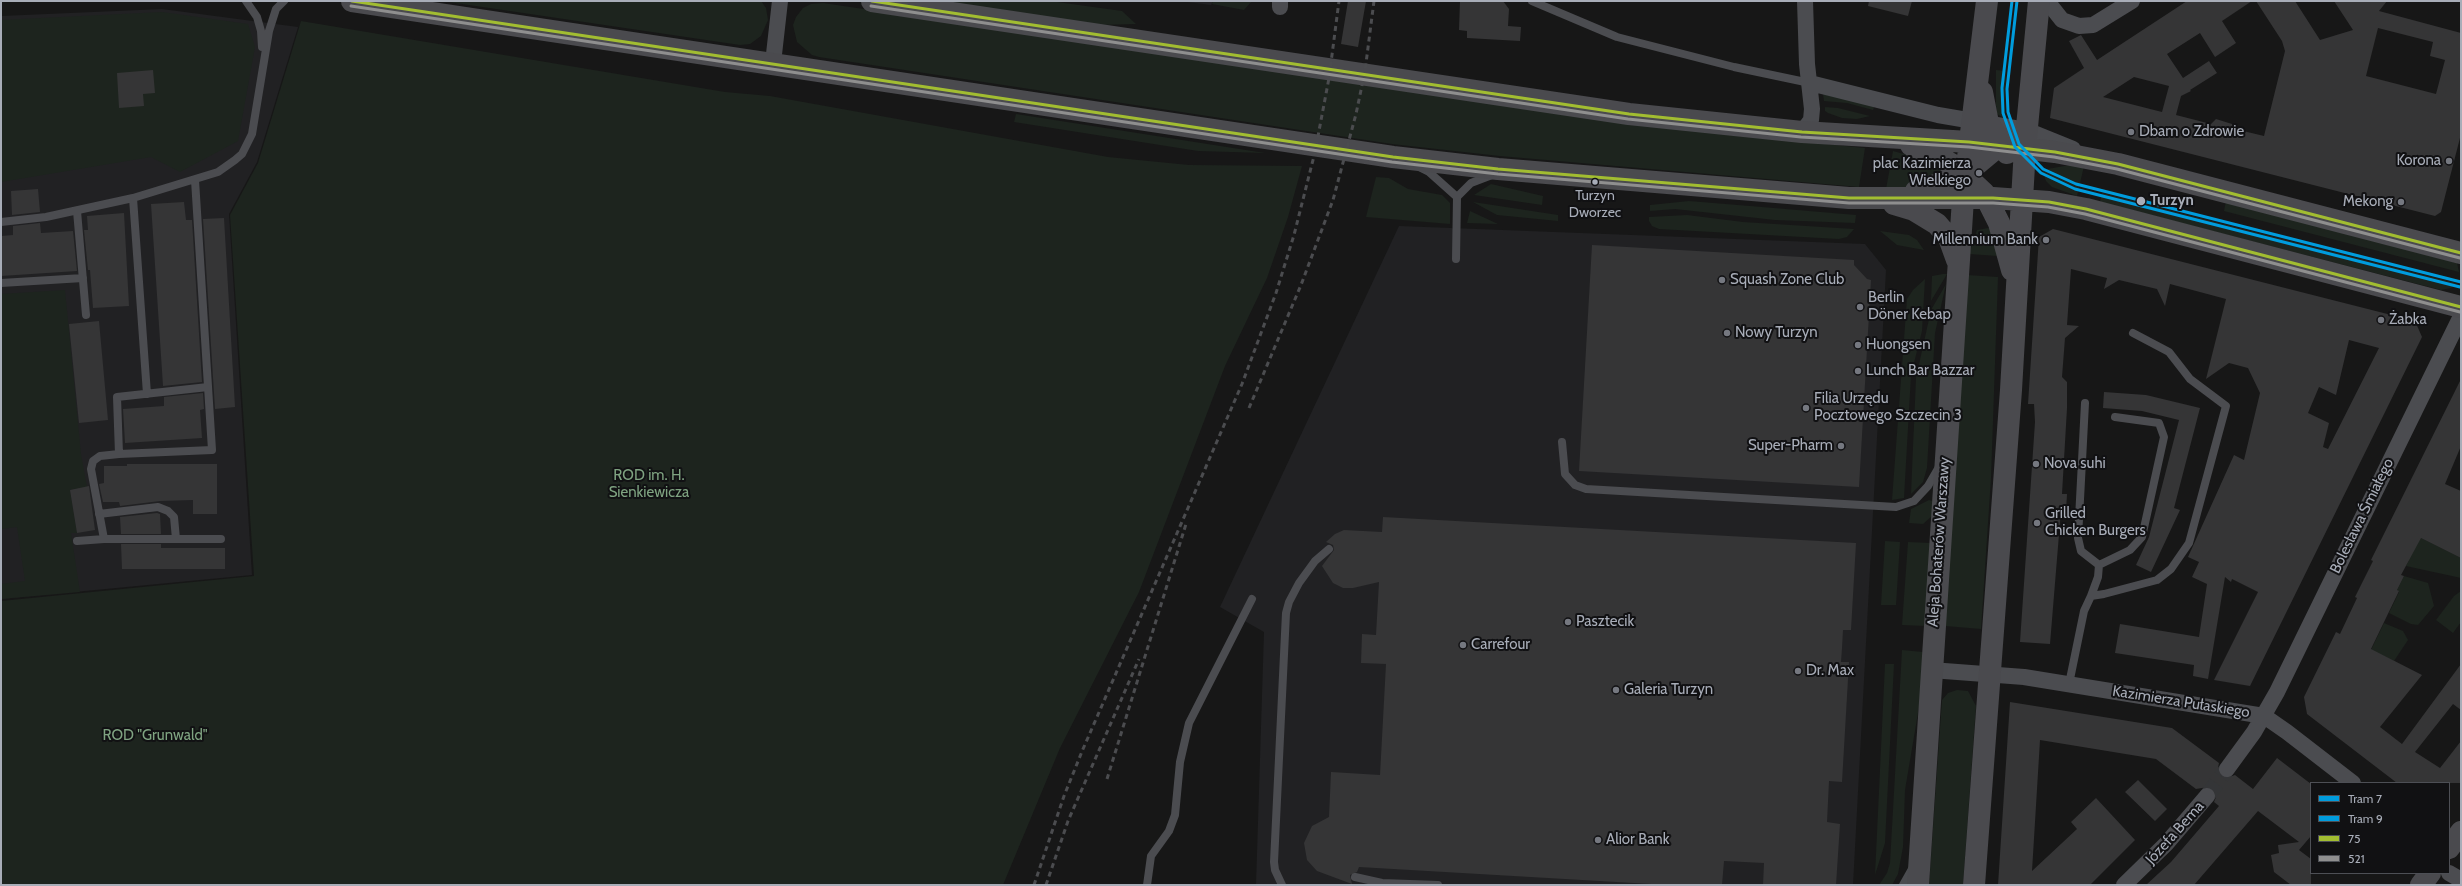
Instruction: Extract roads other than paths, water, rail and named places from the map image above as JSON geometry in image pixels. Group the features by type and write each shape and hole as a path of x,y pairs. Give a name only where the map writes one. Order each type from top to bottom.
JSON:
{"street":[{"path":"352,1 1393,157 1522,171 1757,191 1882,199 1988,198 2049,202 2086,209"},
{"path":"773,63 780,1"},
{"path":"872,1 1629,114 1802,132 1890,139 1969,142 2001,145"},
{"path":"1802,132 1812,117 1810,83 1806,64 1805,1"},
{"name":"Aleja Bohaterów Warszawy","path":"1918,885 1963,199 1969,142 1980,122 1979,59 1987,1"},
{"path":"1974,885 2023,200 2022,135 2029,103 2039,1"},
{"path":"2046,1 2062,20 2079,26 2093,25 2129,2"},
{"path":"1810,83 1904,107 1980,122 2100,160 2461,253"},
{"path":"1980,122 2023,172 2044,191 2062,201 2086,209 2461,307"},
{"path":"1882,199 1933,187 1965,174 2001,145 2022,135"},
{"path":"1890,139 1936,156 1965,174 1988,198 1999,224 2017,276"},
{"path":"1958,265 1972,218 1988,198 2023,172 2045,164 2062,161 2100,160"},
{"path":"1882,199 1914,210 1937,224 1949,238 1958,265"},
{"name":"Bolesława Śmiałego","path":"2264,716 2461,316"},
{"path":"1931,670 1988,674"},
{"name":"Kazimierza Pułaskiego","path":"1988,674 2011,675 2264,716 2288,732 2352,782"},
{"path":"2227,769 2264,716"},
{"name":"Józefa Bema","path":"2124,885 2166,844 2207,796"},
{"path":"2450,847 2461,832"},
{"path":"2450,849 2461,856"},
{"path":"2421,885 2429,874"},
{"path":"2450,874 2461,880"}],"lane":[{"path":"246,1 257,17 261,31 262,60"},
{"path":"1,222 46,217 133,198 218,172 242,154 252,134 262,60 272,18 276,9 284,1"},
{"path":"1532,1 1583,24 1617,37 1734,67 1810,83"},
{"path":"1552,1 1553,10"},
{"path":"1393,157 1429,172 1457,197"},
{"path":"1456,259 1457,197 1471,183 1487,176 1501,172 1522,171"},
{"path":"104,539 91,469 93,461 100,456 119,454 212,450 195,180"},
{"path":"133,198 147,394"},
{"path":"77,211 86,315"},
{"path":"1,283 83,278"},
{"path":"2091,596 2124,590 2157,580 2172,569 2189,543 2226,406 2190,379 2170,352 2133,333"},
{"path":"119,454 117,397 208,387"},
{"path":"2085,403 2078,538 2081,551 2099,565"},
{"path":"2099,565 2130,550 2142,537 2164,437 2158,423 2115,417"},
{"path":"1562,442 1565,474 1575,485 1586,489 1882,508 1896,507 1914,501 1932,479 1946,450"},
{"path":"99,514 158,507 168,511 174,517 176,539"},
{"path":"77,542 104,539 221,539"},
{"path":"1282,885 1275,870 1274,862 1286,613 1289,602 1299,583 1315,561 1329,549"},
{"path":"2069,684 2084,611 2098,578 2099,565"},
{"path":"1147,885 1151,856 1169,831 1175,815 1180,762 1189,723 1252,599"},
{"path":"1903,885 1912,869 1920,847"},
{"path":"1355,876 1382,883 1438,885"}],"tunnel":[{"path":"2207,796 2227,769"}],"railway":[{"path":"1034,885 1064,796 1083,749 1242,384 1276,293 1294,235 1315,152 1329,78 1339,1"},
{"path":"1249,408 1301,285 1333,200 1356,114 1365,71 1374,1"},
{"path":"1107,779 1186,524"},
{"path":"1046,885 1068,821 1139,659"}],"tram line":[{"name":"9","path":"2012,1 2002,88 2003,113 2015,147 2041,173 2075,189 2460,287"},
{"name":"7","path":"2017,1 2007,89 2008,112 2019,144 2043,169 2076,184 2461,282"}],"place":[{"name":"Dbam o Zdrowie","path":"2131,132"},
{"name":"Korona","path":"2449,161"},
{"name":"plac Kazimierza Wielkiego","path":"1979,173"},
{"name":"Turzyn Dworzec","path":"1595,182"},
{"name":"Turzyn","path":"2141,201"},
{"name":"Mekong","path":"2401,202"},
{"name":"Millennium Bank","path":"2046,240"},
{"name":"Squash Zone Club","path":"1722,280"},
{"name":"Berlin Döner Kebap","path":"1860,307"},
{"name":"Żabka","path":"2381,320"},
{"name":"Nowy Turzyn","path":"1727,333"},
{"name":"Huongsen","path":"1858,345"},
{"name":"Lunch Bar Bazzar","path":"1858,371"},
{"name":"Filia Urzędu Pocztowego Szczecin 3","path":"1806,408"},
{"name":"Super-Pharm","path":"1841,446"},
{"name":"Nova suhi","path":"2036,464"},
{"name":"Grilled Chicken Burgers","path":"2037,523"},
{"name":"Pasztecik","path":"1568,622"},
{"name":"Carrefour","path":"1463,645"},
{"name":"Dr. Max","path":"1798,671"},
{"name":"Galeria Turzyn","path":"1616,690"},
{"name":"Alior Bank","path":"1598,840"}],"park label":[{"name":"ROD im. H. Sienkiewicza","path":"649,484"},
{"name":"ROD \"Grunwald\"","path":"155,736"}]}
